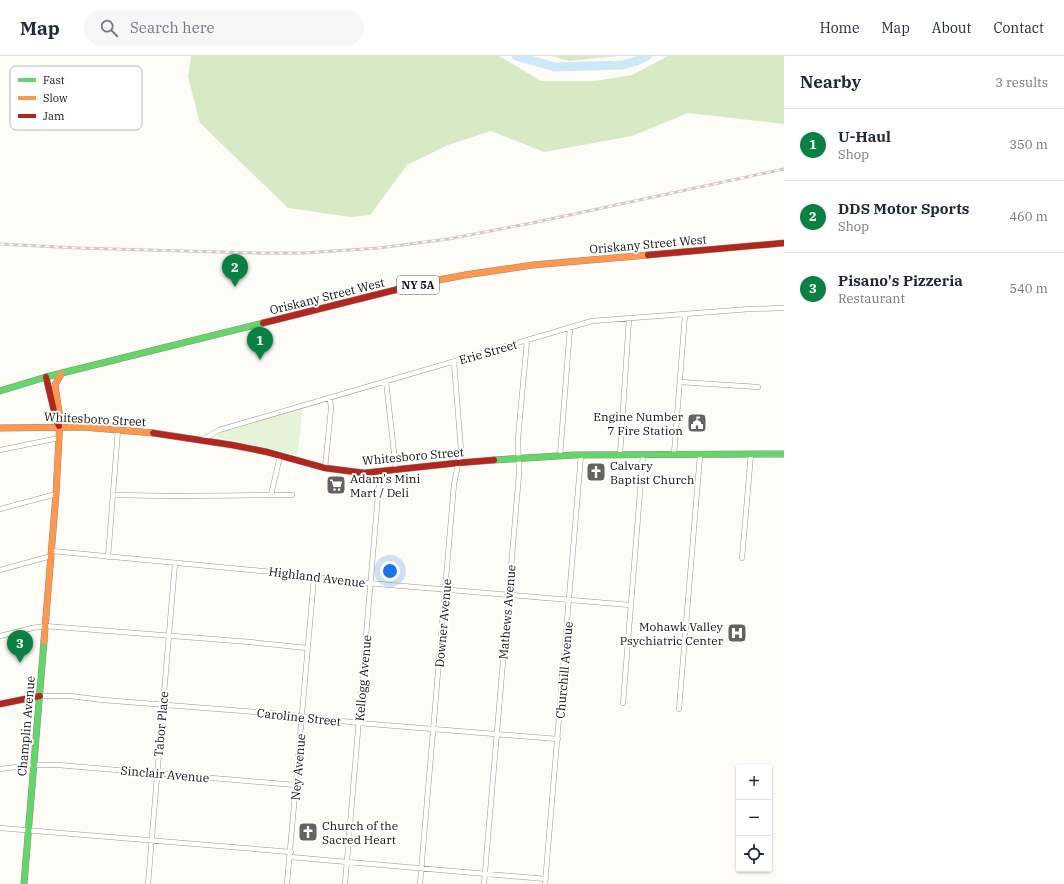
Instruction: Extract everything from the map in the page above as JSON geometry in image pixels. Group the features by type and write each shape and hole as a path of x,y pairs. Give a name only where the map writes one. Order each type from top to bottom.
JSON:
{"street":[{"name":"Oriskany Street West","path":"0,391 46,377 414,285 466,275 533,265 784,243"},
{"name":"Erie Street","path":"202,440 218,430 592,322 685,314 784,308"},
{"path":"674,454 685,314"},
{"path":"620,455 629,319"},
{"path":"560,456 570,328"},
{"name":"Mathews Avenue","path":"484,884 519,474 518,438 527,341"},
{"name":"Downer Avenue","path":"420,884 454,484 457,463 461,450 454,362"},
{"name":"Champlin Avenue","path":"24,884 56,494 60,419 54,385 60,374"},
{"name":"Champlin Avenue","path":"46,377 56,419 60,427"},
{"path":"386,381 396,470"},
{"path":"680,382 758,387"},
{"path":"325,468 331,410 330,398"},
{"name":"Whitesboro Street","path":"0,428 60,427 118,430 202,440 280,456 325,468 364,473 457,463 581,455 784,454"},
{"path":"108,558 118,430"},
{"path":"0,450 59,438"},
{"path":"742,558 751,454"},
{"name":"Churchill Avenue","path":"546,882 581,455"},
{"path":"623,703 643,455"},
{"path":"679,709 700,455"},
{"path":"271,495 280,456"},
{"name":"Kellogg Avenue","path":"345,884 380,471"},
{"path":"0,509 56,494"},
{"path":"113,495 292,495"},
{"path":"0,570 51,554"},
{"name":"Highland Avenue","path":"51,554 175,563 294,574 314,578 630,604"},
{"name":"Tabor Place","path":"148,884 175,563"},
{"name":"Ney Avenue","path":"287,884 314,578"},
{"path":"0,636 45,626 250,642 307,648"},
{"path":"0,704 40,696"},
{"name":"Caroline Street","path":"40,696 70,696 302,716 359,723 558,739"},
{"name":"Sinclair Avenue","path":"0,770 34,765 58,765 296,785"},
{"path":"0,828 28,829 151,840 290,854 335,862 422,868 546,882"}],"green space":[{"path":"191,56 499,56 541,81 595,81 632,75 668,56 784,56 784,124 688,113 632,136 544,152 491,131 448,145 407,165 370,215 350,217 288,208 200,123 188,77"},
{"path":"551,56 617,56 569,61"},
{"path":"302,409 297,455 217,437 218,433"}],"waterway":[{"path":"516,56 555,67 622,65 637,61 647,56"}],"railway":[{"path":"0,244 77,248 258,253 304,253 379,248 448,239 532,223 784,169"}],"traffic: fast":[{"path":"0,391 46,377 263,323"},
{"path":"494,460 574,455 784,454"},
{"path":"24,884 44,641"}],"traffic: slow":[{"path":"423,283 533,265 648,255"},
{"path":"44,641 56,494 60,419 55,385 61,374"},
{"path":"0,428 83,427 153,433"}],"traffic: jam":[{"path":"648,255 784,243"},
{"path":"263,323 423,283"},
{"path":"46,377 59,426"},
{"path":"153,433 232,445 267,452 325,468 364,473 494,460"},
{"path":"0,704 40,696"}],"place":[{"name":"DDS Motor Sports","path":"235,287"},
{"name":"U-Haul","path":"260,360"},
{"name":"Engine Number 7 Fire Station","path":"697,423"},
{"name":"Calvary Baptist Church","path":"596,472"},
{"name":"Adam's Mini Mart / Deli","path":"336,485"},
{"name":"Mohawk Valley Psychiatric Center","path":"737,633"},
{"name":"Pisano's Pizzeria","path":"20,663"},
{"name":"Church of the Sacred Heart","path":"308,832"}]}
